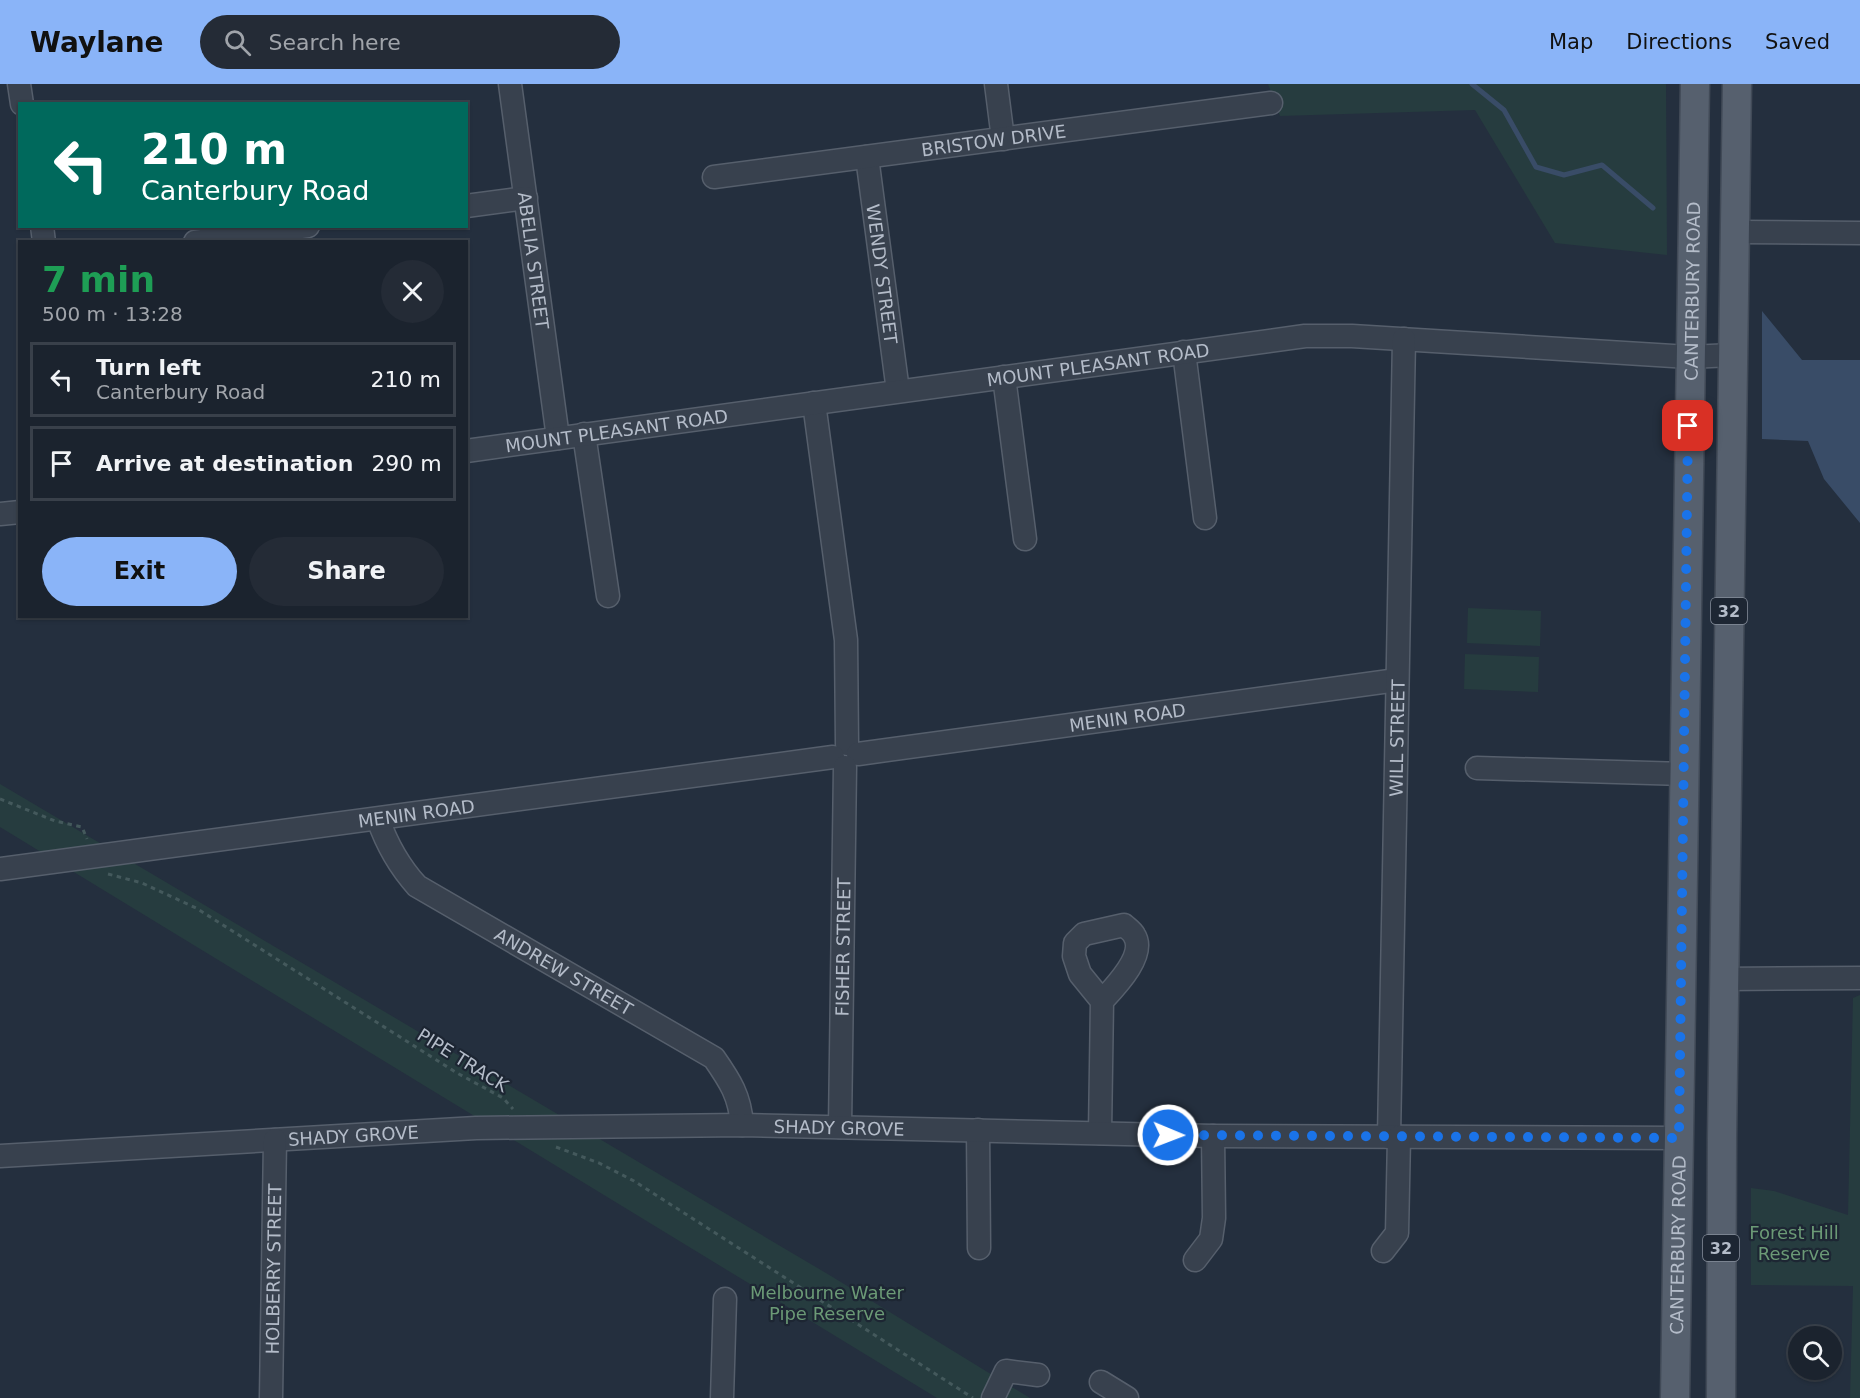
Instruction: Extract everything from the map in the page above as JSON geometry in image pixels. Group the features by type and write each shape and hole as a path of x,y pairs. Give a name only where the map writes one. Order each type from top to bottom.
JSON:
{"main road":[{"name":"CANTERBURY ROAD","path":"1675,1398 1689,357 1695,84"},
{"name":"32","path":"1720,1398 1737,84"},
{"path":"1679,1138 1722,1138"}],"street":[{"path":"19,84 22,102"},
{"name":"ABELIA STREET","path":"510,84 558,438"},
{"path":"996,84 1003,139"},
{"name":"BRISTOW DRIVE","path":"714,177 1272,103"},
{"name":"WENDY STREET","path":"867,157 898,391"},
{"path":"468,206 526,198"},
{"path":"209,240 294,228"},
{"path":"1736,232 1860,233"},
{"name":"MOUNT PLEASANT ROAD","path":"468,451 1305,336 1352,336 1689,357 1732,356"},
{"name":"WILL STREET","path":"1383,1251 1397,1233 1394,1137 1397,680 1404,339"},
{"path":"1184,352 1205,518"},
{"path":"1004,377 1025,539"},
{"name":"FISHER STREET","path":"814,403 846,640 840,1127"},
{"path":"584,435 608,596"},
{"path":"0,514 18,512"},
{"name":"MENIN ROAD","path":"0,869 1397,680"},
{"path":"1477,768 1684,774"},
{"name":"ANDREW STREET","path":"378,819 387,843 402,869 417,886 714,1058 730,1082 741,1106 742,1125"},
{"path":"1724,979 1860,978"},
{"path":"1100,1133 1102,1001"},
{"name":"SHADY GROVE","path":"0,1156 476,1128 530,1127 742,1125 1213,1136 1679,1138"},
{"path":"978,1130 979,1248"},
{"path":"1195,1260 1211,1239 1214,1218 1213,1136"},
{"name":"HOLBERRY STREET","path":"271,1398 275,1140"},
{"path":"722,1398 725,1299"},
{"path":"993,1398 1006,1371 1038,1375"},
{"path":"1101,1382 1127,1398"}],"path":[{"name":"PIPE TRACK","path":"0,799 55,821 82,827 93,856 105,873 142,882 196,908 457,1073 503,1098 530,1127"},
{"path":"555,1147 599,1163 634,1181 973,1398"}],"green space":[{"path":"1268,84 1666,84 1667,255 1555,243 1475,110 1280,116"},
{"path":"1468,608 1541,611 1540,646 1467,643"},
{"path":"1465,654 1539,657 1538,692 1464,689"},
{"name":"Melbourne Water Pipe Reserve","path":"0,784 831,1276 1030,1398 937,1398 0,827"},
{"name":"Forest Hill Reserve","path":"1860,995 1860,1398 1850,1398 1853,1286 1751,1285 1751,1188 1774,1191 1848,1215 1853,998"}],"water":[{"path":"1762,311 1802,360 1860,360 1860,523 1824,479 1808,441 1762,439"}],"waterway":[{"path":"1472,84 1504,110 1536,167 1564,175 1602,165 1653,208"}],"route":[{"path":"1168,1135 1679,1138 1688,426"}]}
